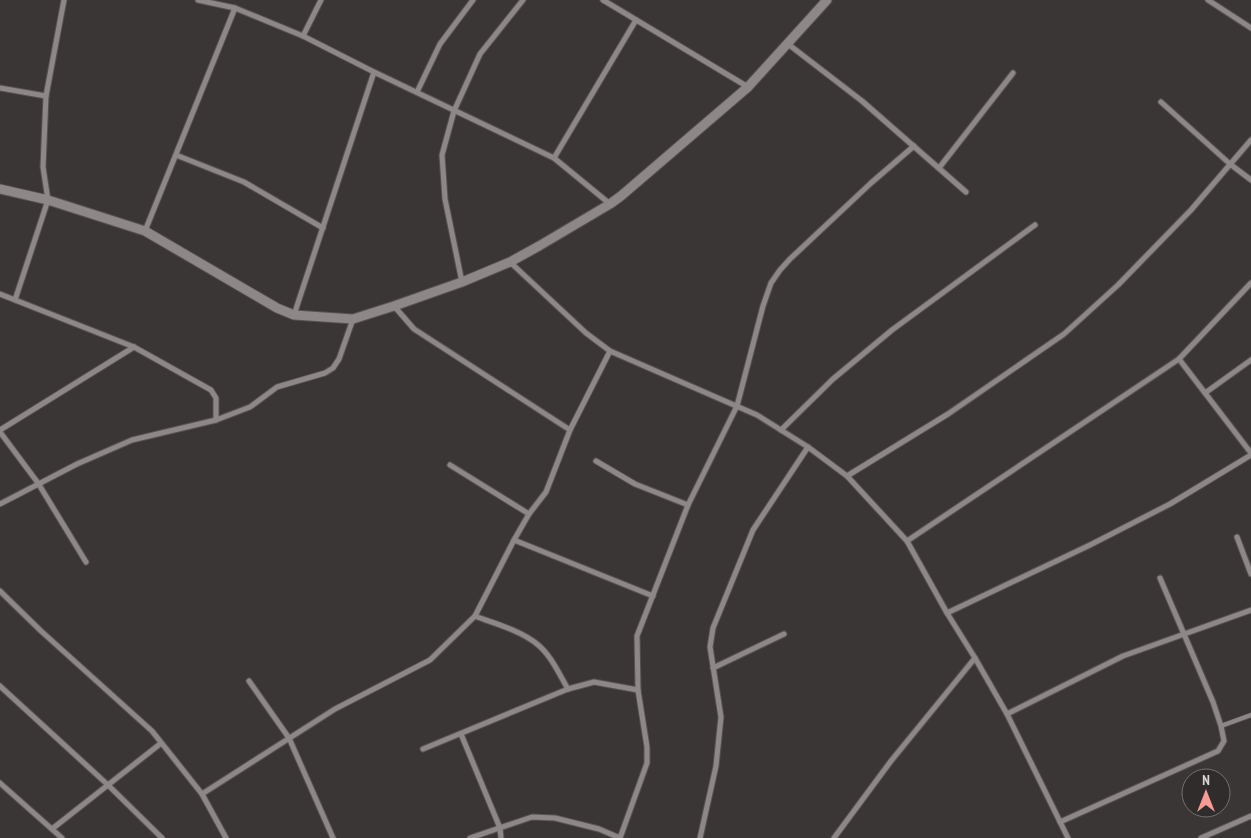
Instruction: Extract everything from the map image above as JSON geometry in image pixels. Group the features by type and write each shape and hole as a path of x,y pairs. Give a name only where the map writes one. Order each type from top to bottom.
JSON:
{"street":[{"path":"15,300 48,200 43,167 46,96 64,0"},
{"path":"198,0 235,8 303,36 554,158 610,204"},
{"path":"303,36 322,0"},
{"path":"417,92 440,44 473,0"},
{"path":"462,282 445,199 442,155 454,111 480,54 522,0"},
{"path":"603,0 748,87"},
{"path":"0,189 48,200 145,231 277,308 294,315 353,319 462,282 510,262 610,204 748,87 828,0"},
{"path":"1208,0 1251,28"},
{"path":"145,231 235,8"},
{"path":"554,158 636,20"},
{"path":"788,44 862,101 966,192"},
{"path":"294,315 374,72"},
{"path":"939,168 1013,74"},
{"path":"0,88 46,96"},
{"path":"1161,102 1230,164 1251,180"},
{"path":"847,476 948,414 1064,334 1118,285 1185,217 1251,140"},
{"path":"470,838 532,817 555,818 598,829 620,838 647,763 647,747 638,690 637,636 688,504 737,406 763,306 771,283 790,259 871,183 914,146"},
{"path":"176,155 244,182 323,228"},
{"path":"781,430 833,379 892,330 1035,225"},
{"path":"510,262 586,333 610,351 757,415 808,447 847,476 907,541 1006,714 1068,838"},
{"path":"907,541 1179,359 1251,283"},
{"path":"0,294 134,347 211,390 216,398 216,420"},
{"path":"394,306 414,330 570,430"},
{"path":"0,504 38,483 132,440 216,420 250,407 277,387 325,373 333,368 339,359 353,319"},
{"path":"86,562 38,483 0,431 134,347"},
{"path":"202,794 335,709 430,660 475,616 514,540 529,514 546,492 570,430 610,351"},
{"path":"947,613 1090,545 1170,504 1251,454 1179,359"},
{"path":"1205,393 1251,360"},
{"path":"700,838 716,766 721,717 710,647 713,628 753,530 808,447"},
{"path":"596,461 635,484 688,504"},
{"path":"450,466 529,514"},
{"path":"1237,537 1251,574"},
{"path":"514,540 653,596"},
{"path":"1060,822 1218,752 1224,742 1221,726 1160,578"},
{"path":"0,591 42,632 152,731 160,744 202,794 226,838"},
{"path":"1006,714 1123,656 1251,610"},
{"path":"475,616 514,631 537,644 549,658 568,689"},
{"path":"713,668 784,634"},
{"path":"834,838 891,761 975,658"},
{"path":"249,681 289,738 333,838"},
{"path":"423,749 568,689 594,682 638,690"},
{"path":"0,686 108,785 162,838"},
{"path":"461,734 500,828 501,838"},
{"path":"52,829 160,744"},
{"path":"0,783 62,838"},
{"path":"1201,838 1251,816"}],"lane":[{"path":"1221,726 1251,715"}]}
